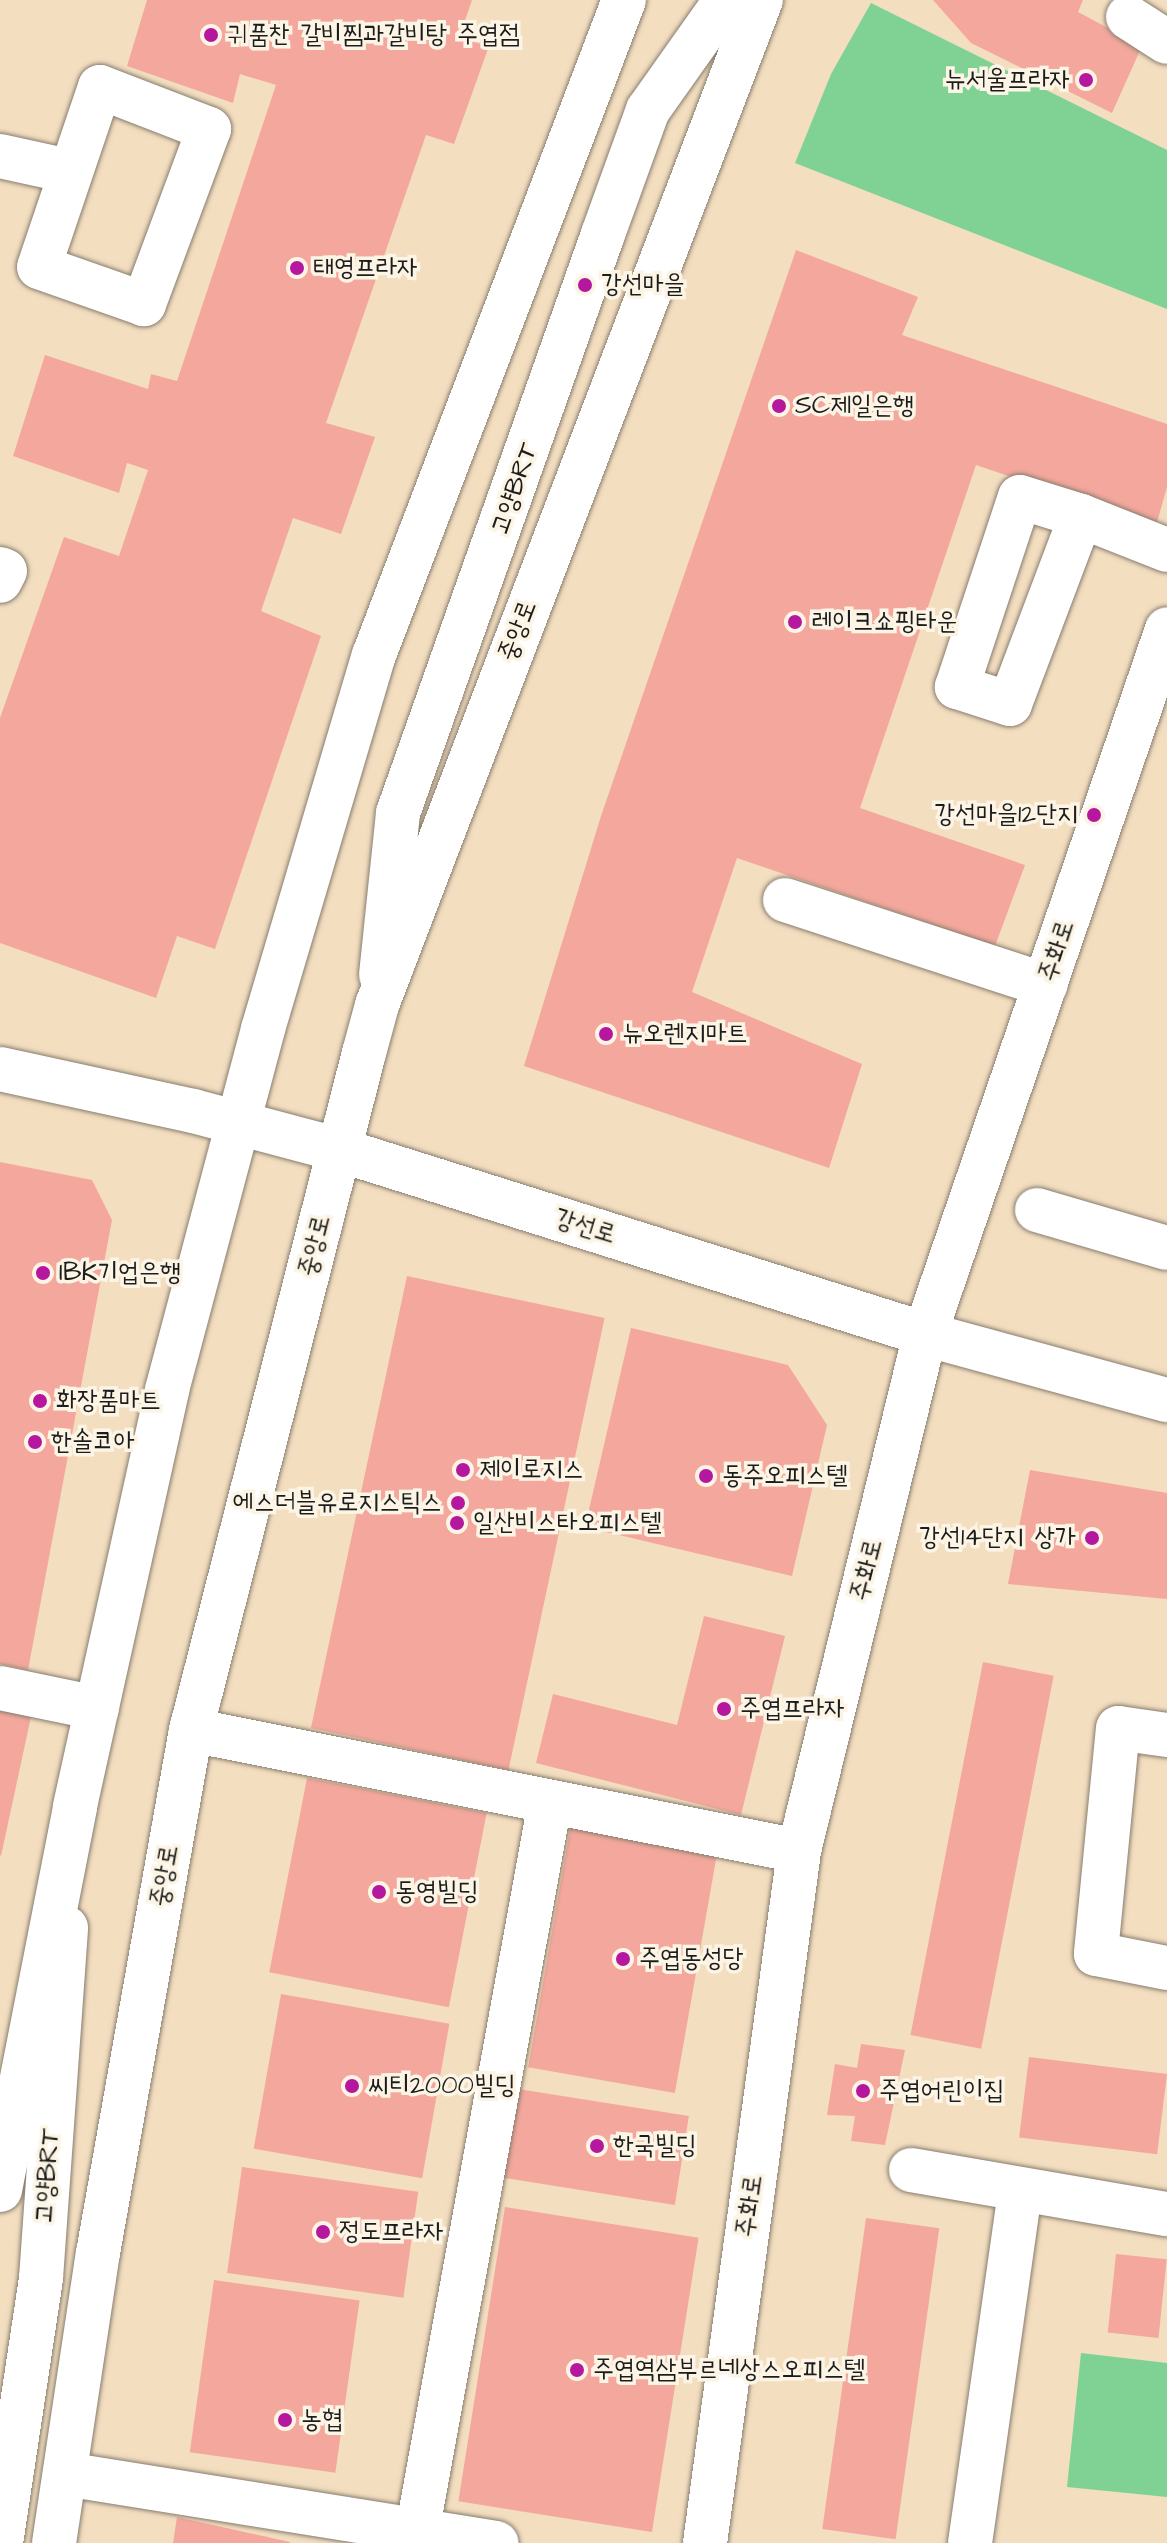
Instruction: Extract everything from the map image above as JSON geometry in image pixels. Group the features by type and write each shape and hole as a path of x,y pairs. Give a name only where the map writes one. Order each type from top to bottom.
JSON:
{"main road":[{"path":"0,2190 75,1806 167,1390 374,655 624,0"},
{"path":"609,40 637,0"},
{"name":"고양BRT","path":"377,1005 398,813 648,110 726,0"},
{"name":"중앙로","path":"54,2543 98,2253 191,1730 377,1005 761,0"},
{"path":"1128,17 1167,42"},
{"path":"100,87 209,129 144,304 39,267 68,171 100,87"},
{"path":"0,156 68,171"},
{"path":"1081,516 1167,550"},
{"path":"0,569 5,571 0,581"},
{"name":"주화로","path":"705,2543 799,1851 925,1334 1167,629"},
{"path":"785,900 1045,985"},
{"name":"강선로","path":"0,1069 193,1111 240,1126 340,1150 925,1334 1167,1400"},
{"path":"1037,1210 1167,1248"},
{"path":"0,1688 97,1708"},
{"path":"1167,1735 1118,1728 1096,1954 1167,1968"},
{"path":"191,1730 799,1851"},
{"path":"418,2527 550,1802"},
{"name":"고양BRT","path":"1,2543 41,2278 75,1806"},
{"path":"911,2170 1167,2214"},
{"path":"970,2543 1020,2190"},
{"path":"35,2543 98,2253"},
{"path":"65,2474 418,2527 497,2543"}],"green space":[{"path":"871,3 1167,150 1167,309 795,163 831,74"},
{"path":"1081,2353 1167,2363 1167,2497 1067,2487"}],"building":[{"name":"태영프라자","path":"147,0 472,0 459,38 489,46 454,144 426,135 326,423 375,437 341,534 293,518 261,611 321,636 215,949 177,936 156,998 0,943 0,718 64,537 119,556 148,470 127,463 119,493 13,456 45,355 148,389 151,374 177,381 276,85 240,74 233,103 127,66"},
{"name":"뉴서울프라자","path":"933,0 1083,0 1078,12 1142,46 1112,113 971,43"},
{"name":"레이크쇼핑타운","path":"796,250 918,297 902,335 1167,424 1167,487 1156,526 976,465 860,808 1025,865 995,946 737,858 692,992 862,1064 829,1168 524,1066 601,816"},
{"name":"한솔코아","path":"0,1162 92,1180 112,1220 28,1670 0,1664"},
{"name":"일산비스타오피스텔","path":"407,1276 605,1318 509,1770 311,1728"},
{"name":"동주오피스텔","path":"631,1328 788,1365 827,1425 792,1576 585,1527"},
{"name":"강선14단지 상가","path":"1030,1470 1167,1493 1167,1599 1008,1584"},
{"name":"주엽프라자","path":"704,1616 785,1636 741,1815 536,1763 553,1694 677,1725"},
{"path":"983,1662 1054,1676 981,2049 910,2035"},
{"path":"0,1705 32,1712 1,1856 0,1855"},
{"name":"동영빌딩","path":"307,1778 487,1813 449,2007 269,1972"},
{"name":"주엽동성당","path":"571,1824 718,1850 675,2093 528,2067"},
{"name":"씨티2000빌딩","path":"281,1994 449,2024 422,2178 254,2149"},
{"name":"주엽어린이집","path":"861,2044 905,2050 885,2145 851,2141 855,2116 827,2115 835,2064 857,2068"},
{"path":"1029,2057 1167,2074 1157,2154 1019,2137"},
{"name":"한국빌딩","path":"518,2089 689,2116 675,2205 504,2178"},
{"name":"정도프라자","path":"242,2167 418,2192 403,2298 227,2273"},
{"name":"주엽역삼부르네상스오피스텔","path":"505,2207 699,2238 652,2532 458,2501"},
{"path":"866,2218 939,2228 896,2539 822,2529"},
{"path":"1116,2254 1167,2259 1158,2338 1108,2333"},
{"path":"214,2280 360,2300 335,2473 190,2452"},
{"path":"177,2517 290,2542 290,2543 173,2543"}],"place":[{"name":"귀품찬 갈비찜과갈비탕 주엽점","path":"211,35"},
{"name":"뉴서울프라자","path":"1086,80"},
{"name":"태영프라자","path":"297,268"},
{"name":"강선마을","path":"585,285"},
{"name":"SC제일은행","path":"779,406"},
{"name":"레이크쇼핑타운","path":"795,622"},
{"name":"강선마을12단지","path":"1094,815"},
{"name":"뉴오렌지마트","path":"606,1034"},
{"name":"IBK기업은행","path":"43,1273"},
{"name":"화장품마트","path":"40,1401"},
{"name":"한솔코아","path":"35,1442"},
{"name":"제이로지스","path":"463,1470"},
{"name":"동주오피스텔","path":"706,1476"},
{"name":"에스더블유로지스틱스","path":"458,1503"},
{"name":"일산비스타오피스텔","path":"457,1523"},
{"name":"강선14단지 상가","path":"1092,1538"},
{"name":"주엽프라자","path":"724,1709"},
{"name":"동영빌딩","path":"379,1892"},
{"name":"주엽동성당","path":"623,1959"},
{"name":"씨티2000빌딩","path":"352,2086"},
{"name":"주엽어린이집","path":"863,2091"},
{"name":"한국빌딩","path":"597,2146"},
{"name":"정도프라자","path":"323,2232"},
{"name":"주엽역삼부르네상스오피스텔","path":"577,2370"},
{"name":"농협","path":"285,2420"}]}
